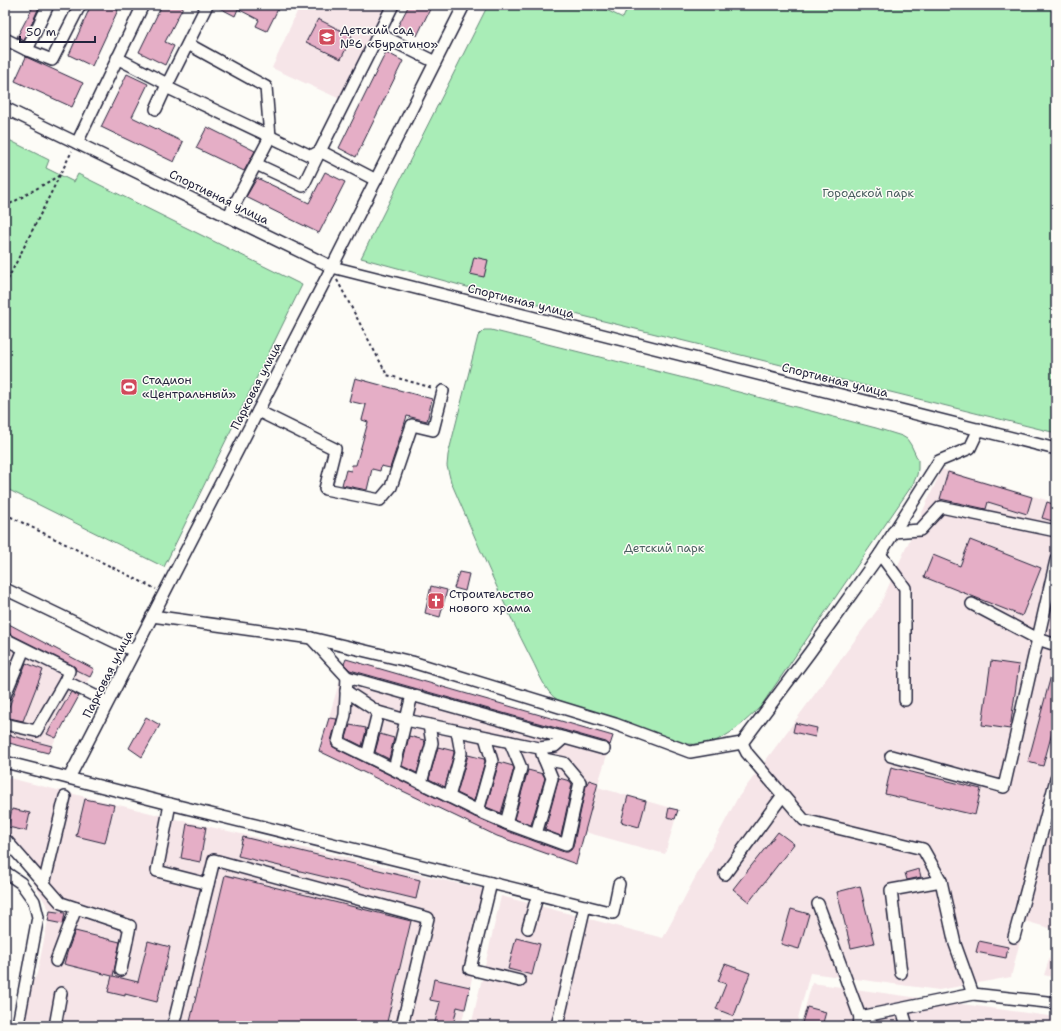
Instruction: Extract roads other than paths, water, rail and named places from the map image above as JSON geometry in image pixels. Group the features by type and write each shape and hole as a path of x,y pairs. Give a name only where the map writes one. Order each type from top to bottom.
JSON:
{"street":[{"path":"27,50 48,5"},
{"path":"5,40 52,60 80,5"},
{"path":"77,143 143,5"},
{"path":"156,109 207,5"},
{"path":"256,164 302,186 379,34 392,5"},
{"name":"Парковая улица","path":"69,778 332,268 464,5"},
{"path":"379,34 435,62"},
{"path":"188,44 266,87 270,137 228,217"},
{"path":"117,58 167,85 311,156 320,151"},
{"name":"Спортивная улица","path":"5,108 332,268 1056,449"},
{"path":"320,151 376,180"},
{"path":"258,411 335,449 325,488 380,500 391,487 412,425 433,430 443,391"},
{"path":"152,616 311,638 419,664 615,724 690,752 742,743 810,652 880,554 939,461 970,448 979,429"},
{"path":"894,532 920,530 941,507 1056,531"},
{"path":"880,554 905,588 905,700"},
{"path":"891,756 1004,787 1056,560"},
{"path":"5,589 134,651"},
{"path":"972,604 1038,639 1056,645"},
{"path":"311,638 347,677 604,749"},
{"path":"5,639 69,671 65,681 36,731 5,724"},
{"path":"5,695 24,649"},
{"path":"347,677 345,715 338,742 478,811 566,845 580,782 564,763 544,759"},
{"path":"65,681 107,702"},
{"path":"346,691 378,712 456,731 539,748 555,746 564,738"},
{"path":"394,769 412,695"},
{"path":"367,756 378,712"},
{"path":"421,783 432,743 429,725"},
{"path":"449,797 461,753 456,731"},
{"path":"478,811 492,761 484,737"},
{"path":"506,823 521,768 510,742"},
{"path":"742,743 747,753 804,820 923,849 941,881 955,944 973,994"},
{"path":"536,834 552,778 539,748"},
{"path":"5,762 613,913 619,884"},
{"path":"1014,937 1056,779"},
{"path":"725,874 783,795"},
{"path":"44,884 65,797"},
{"path":"170,804 157,871 208,884"},
{"path":"5,839 61,903 130,926 121,970"},
{"path":"173,1026 214,860 428,918 402,1026"},
{"path":"5,872 21,883 34,901 38,917 20,1019"},
{"path":"901,973 891,890 941,881"},
{"path":"491,883 470,969 520,981"},
{"path":"528,928 538,894"},
{"path":"818,904 860,1021 902,1008 973,994 1056,1003"},
{"path":"557,1026 586,906"},
{"path":"56,961 76,908"},
{"path":"55,1026 61,993"},
{"path":"902,1008 907,1026"}],"place":[{"name":"Детский сад №6 «Буратино»","path":"327,37"},
{"name":"Стадион «Центральный»","path":"129,387"},
{"name":"Строительство нового храма","path":"436,601"}],"park label":[{"name":"Городской парк","path":"868,193"},
{"name":"Детский парк","path":"664,548"}]}
